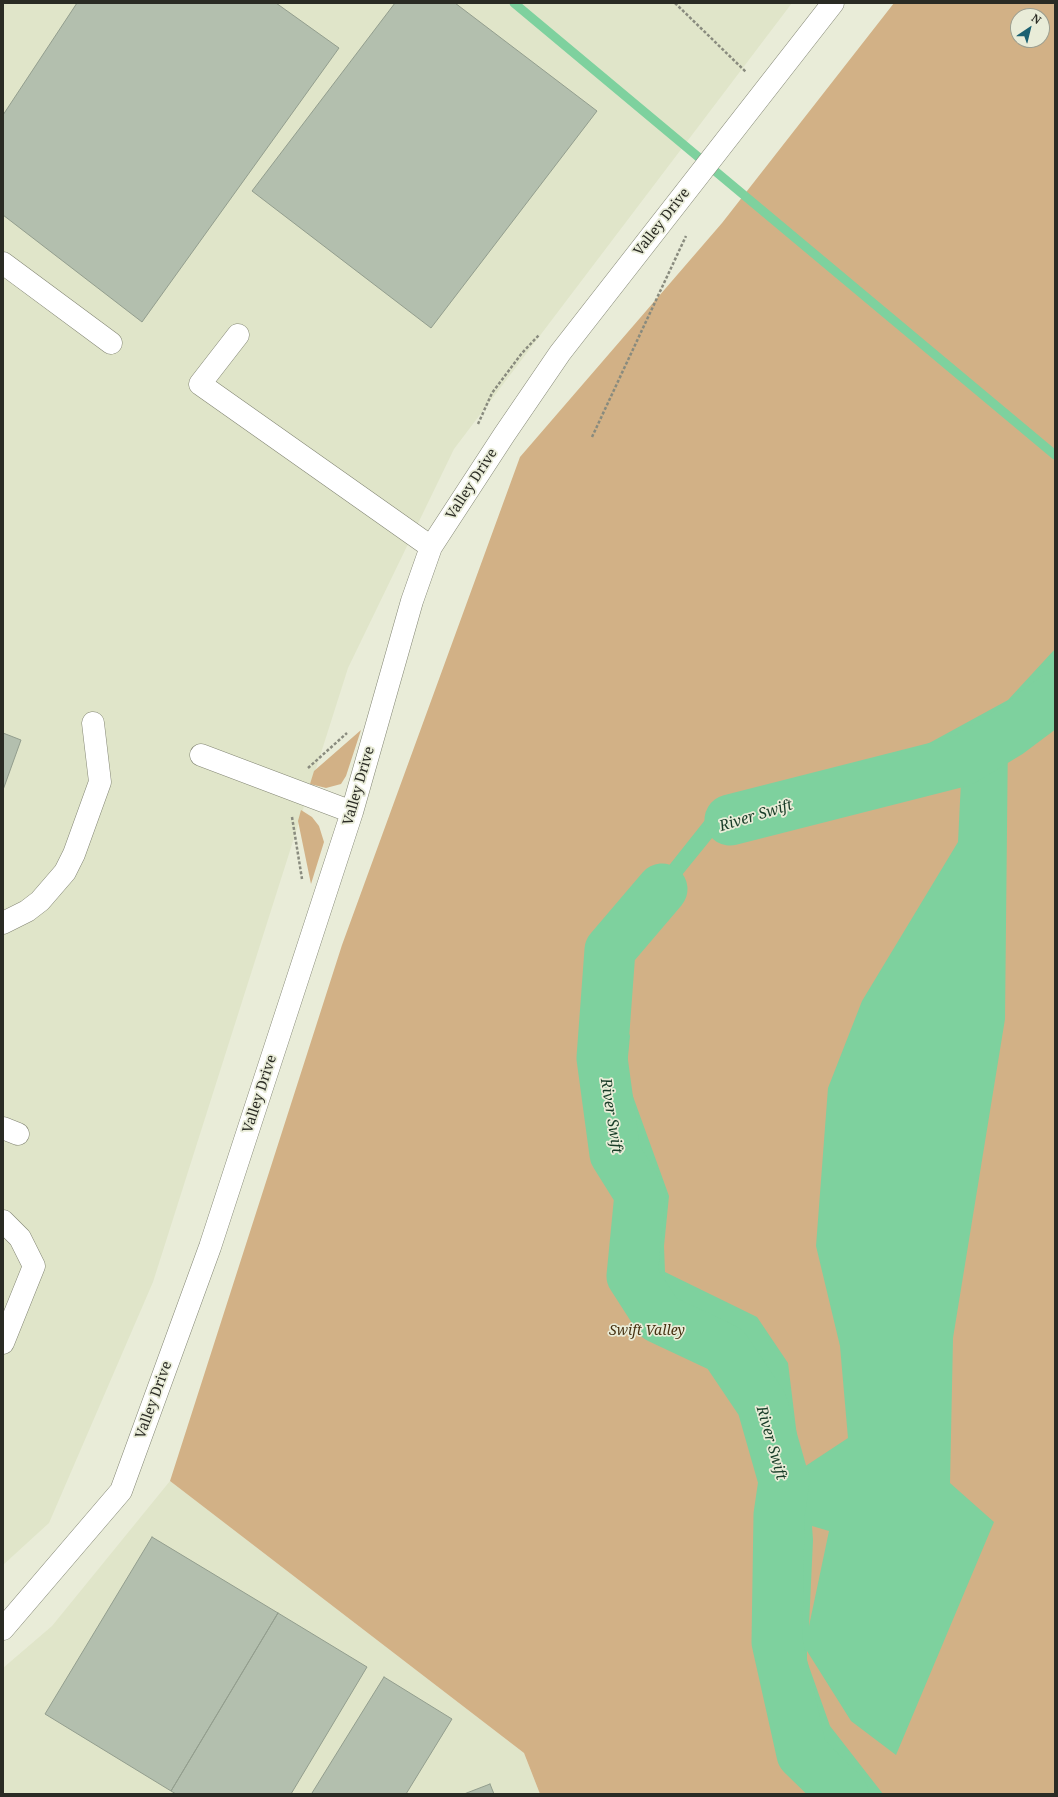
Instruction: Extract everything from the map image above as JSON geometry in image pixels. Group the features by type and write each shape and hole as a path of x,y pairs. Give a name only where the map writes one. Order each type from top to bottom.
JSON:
{"street":[{"name":"Valley Drive","path":"3,1629 121,1491 210,1247 352,812 412,601 431,548 504,434 560,354 833,3"},
{"path":"3,263 111,343"},
{"path":"238,335 200,384 431,548"},
{"path":"3,923 26,912 40,901 65,872 74,854 100,782 93,723"},
{"path":"201,755 352,812"},
{"path":"3,1221 20,1238 34,1266 3,1343"}],"path":[{"path":"675,3 766,90"},
{"path":"592,437 691,225 675,207"}],"shaded area":[{"path":"3,3 792,3 454,449 348,668 153,1282 49,1523 3,1565"},
{"path":"170,1481 524,1753 540,1794 3,1794 3,1668 52,1626"}],"green space":[{"name":"Swift Valley","path":"894,3 1055,3 1055,1794 540,1794 524,1753 170,1481 342,945 520,457 722,223"},
{"path":"361,730 346,776 341,784 326,788 310,784 314,771"},
{"path":"301,810 312,817 319,826 324,842 311,884 298,821"}],"water":[{"path":"1055,649 1055,673 1019,710 905,770 721,827 634,934 615,998 630,1036 626,1077 669,1196 664,1246 665,1272 757,1317 788,1363 801,1469 848,1438 840,1346 816,1246 828,1088 862,1001 958,842 962,761 1008,733 1005,1019 953,1338 950,1483 994,1522 896,1755 851,1721 807,1651 807,1661 830,1726 883,1794 854,1794 811,1738 786,1654 790,1518 779,1515 784,1481 794,1474 773,1380 741,1334 665,1294 649,1277 648,1200 624,1157 613,1076 610,1030 600,1002 621,926 709,815 900,759 1008,700","holes":["812,1526 829,1531 809,1626 813,1540"]}],"building":[{"path":"77,3 276,3 339,48 142,322 3,215 3,115"},
{"path":"395,3 455,3 597,111 431,328 252,191"},
{"path":"3,733 21,740 3,790"},
{"path":"152,1537 278,1613 171,1791 45,1714"},
{"path":"278,1613 367,1667 291,1794 176,1794 171,1791"},
{"path":"384,1677 452,1719 406,1794 312,1793"},
{"path":"490,1784 494,1794 464,1794"}],"waterway":[{"path":"514,3 1055,455"},
{"name":"River Swift","path":"730,820 962,761 1008,733 1055,698"},
{"name":"River Swift","path":"662,889 610,950 602,1058 615,1154 640,1194 632,1276 659,1318 725,1349 762,1404 784,1481 779,1515 777,1642 802,1754 843,1794"}]}
